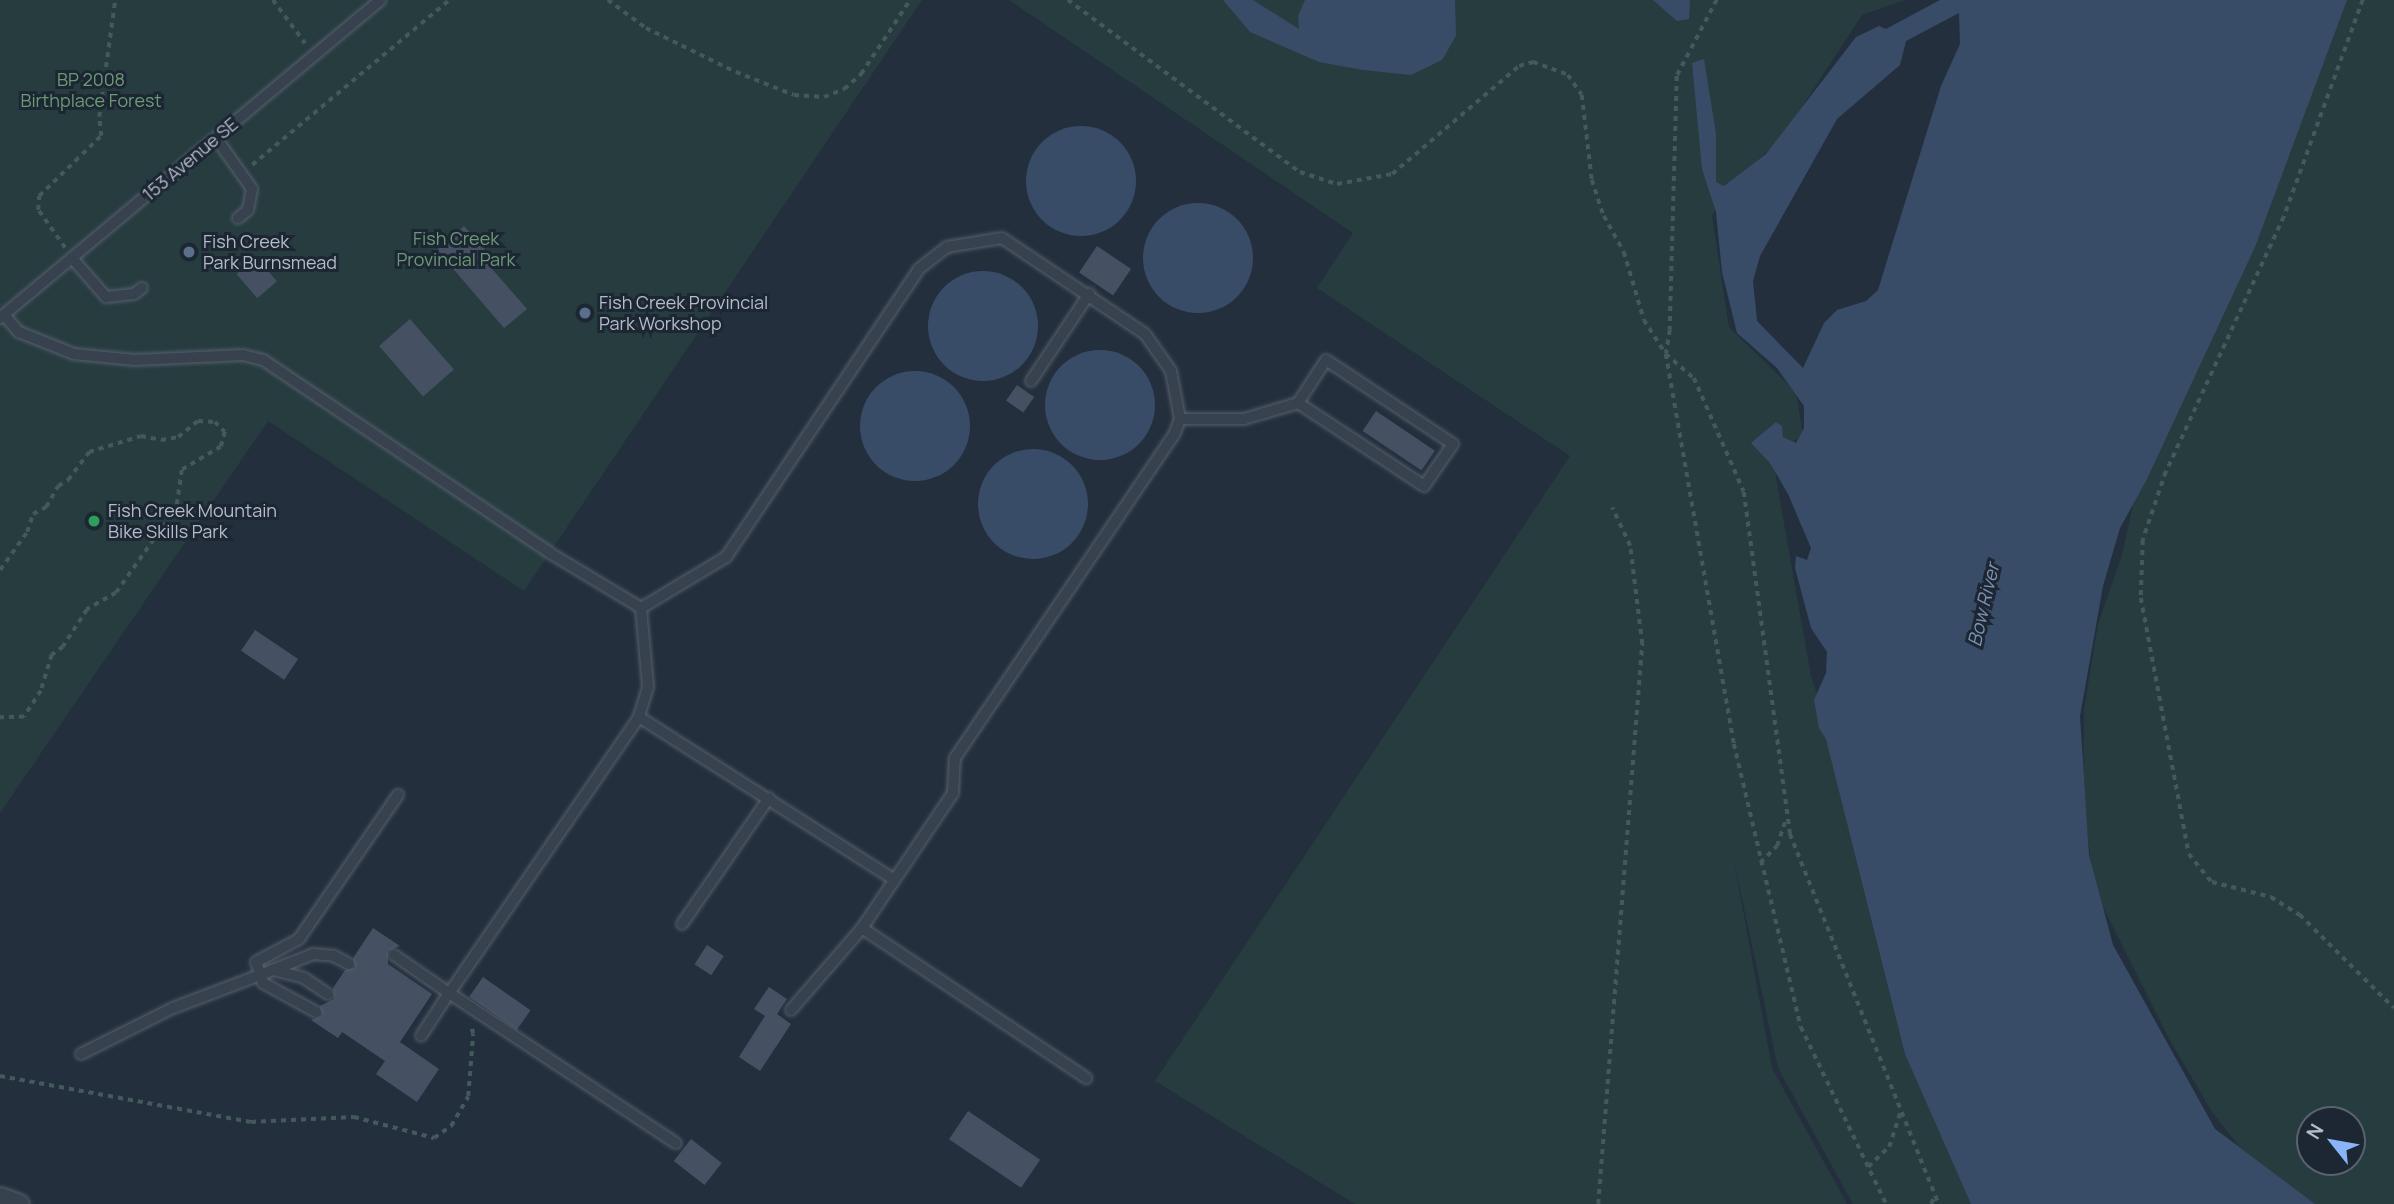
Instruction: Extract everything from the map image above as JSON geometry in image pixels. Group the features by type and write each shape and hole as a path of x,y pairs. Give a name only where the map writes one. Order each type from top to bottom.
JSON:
{"street":[{"path":"0,1197 19,1204"}],"lane":[{"name":"153 Avenue SE","path":"2,317 380,0"},
{"path":"216,138 243,173 252,190 251,200 238,218"},
{"path":"641,608 726,557 919,269 947,247 1002,238 1145,334 1161,353 1176,387 1180,419 1174,435 955,758 953,793 862,928 791,1010"},
{"path":"72,258 106,297 134,294 142,288"},
{"path":"1031,381 1089,294"},
{"path":"2,317 33,339 100,359 218,355 263,360 550,553 641,608"},
{"path":"1180,419 1244,419 1298,403 1326,360 1453,444 1424,486 1298,403"},
{"path":"421,1036 639,717 648,687 641,608"},
{"path":"639,717 893,879"},
{"path":"316,1012 263,983 257,962 299,939 398,794"},
{"path":"682,924 769,798"},
{"path":"862,928 1086,1078"},
{"path":"81,1054 173,1008 313,954 334,956 349,964"},
{"path":"394,955 676,1143"},
{"path":"273,970 304,978 328,994"}],"path":[{"path":"72,258 38,210 39,195 101,136 99,117 114,0"},
{"path":"273,0 314,55"},
{"path":"243,173 449,0"},
{"path":"608,0 646,28 736,72 794,95 824,97 844,89 860,74 911,0"},
{"path":"1068,0 1300,172 1337,184 1392,174 1519,66 1533,62 1568,75 1581,95 1592,180 1604,216 1624,253 1644,320 1666,354 1694,378 1744,492 1787,815 1798,855 1939,1204"},
{"path":"1717,0 1677,76 1670,330 1666,354 1734,744 1760,863 1801,1027 1886,1204"},
{"path":"2363,0 2284,218 2166,472 2143,540 2141,598 2189,854 2212,881 2271,897 2300,915 2394,1008"},
{"path":"0,569 27,532 33,514 46,507 58,486 68,480 89,452 141,436 161,440 178,437 198,421 215,422 225,432 221,447 182,470 177,507 116,593 87,610 63,647 52,655 41,691 24,717 0,718"},
{"path":"1598,1204 1642,644 1630,546 1612,508"},
{"path":"1760,863 1777,846 1787,815"},
{"path":"0,1076 251,1122 354,1117 434,1138 451,1126 468,1096 474,1034 462,1002"},
{"path":"1868,1167 1889,1147 1901,1110"},
{"path":"1931,1204 1935,1195"}],"green space":[{"name":"Fish Creek Provincial Park","path":"0,0 922,0 524,591 268,421 0,813"},
{"path":"1009,0 1905,0 1862,15 1781,139 1725,190 1712,216 1729,327 1796,392 1803,435 1772,455 1811,676 1984,1204 1853,1204 1778,1068 1733,856 1772,1068 1847,1204 1355,1204 1155,1081 1570,456 1317,288 1353,233"},
{"path":"2319,0 2394,0 2394,1204 2241,1204 2215,1129 2239,1146 2212,1112 2168,1037 2094,889 2083,797 2084,710 2098,624 2122,555 2141,467"}],"water":[{"path":"1223,0 1253,0 1299,29 1298,16 1305,0 1455,0 1456,36 1442,60 1411,75 1363,70 1319,62 1250,32"},
{"path":"1653,0 1690,0 1689,19 1677,21"},
{"name":"Bow River","path":"1940,0 2347,0 2255,247 2147,479 2120,528 2103,586 2080,716 2089,855 2113,945 2215,1129 2315,1204 1971,1204 1905,1054 1826,739 1819,728 1814,700 1826,673 1827,652 1811,628 1795,568 1796,556 1807,560 1811,548 1788,494 1770,463 1751,443 1776,422 1782,426 1783,437 1796,443 1804,428 1804,406 1777,368 1737,333 1722,272 1716,212 1702,169 1692,63 1704,59 1716,134 1716,182 1724,186 1766,154 1856,37 1879,26 1886,29","holes":["1959,13 1960,44 1941,86 1878,290 1866,301 1837,310 1824,323 1803,368 1757,321 1753,281 1760,256 1837,119 1900,65 1906,41"]},
{"path":"1081,126 1102,130 1120,142 1132,160 1136,181 1132,202 1120,220 1102,232 1081,236 1060,232 1042,220 1030,202 1026,181 1030,160 1042,142 1060,130"},
{"path":"1198,203 1219,207 1237,219 1249,237 1253,258 1249,279 1237,297 1219,309 1198,313 1177,309 1159,297 1147,279 1143,258 1147,237 1159,219 1177,207"},
{"path":"983,271 1004,275 1022,287 1034,305 1038,326 1034,347 1022,365 1004,377 983,381 962,377 944,365 932,347 928,326 932,305 944,287 962,275"},
{"path":"1100,350 1121,354 1139,366 1151,384 1155,405 1151,426 1139,444 1121,456 1100,460 1079,456 1061,444 1049,426 1045,405 1049,384 1061,366 1079,354"},
{"path":"915,371 936,375 954,387 966,405 970,426 966,447 954,465 936,477 915,481 894,477 876,465 864,447 860,426 864,405 876,387 894,375"},
{"path":"1033,449 1054,453 1072,465 1084,483 1088,504 1084,525 1072,543 1054,555 1033,559 1012,555 994,543 982,525 978,504 982,483 994,465 1012,453"}],"building":[{"path":"464,226 485,249 479,254 527,309 504,328 437,250"},
{"path":"1097,246 1131,269 1113,295 1079,273"},
{"path":"256,257 277,281 257,298 236,274"},
{"path":"410,319 454,370 423,396 379,346"},
{"path":"1017,385 1034,397 1023,413 1006,401"},
{"path":"1376,411 1435,451 1421,471 1363,431"},
{"path":"255,630 298,659 284,680 241,651"},
{"path":"373,928 400,946 388,951 388,964 432,994 400,1042 439,1069 417,1102 376,1074 385,1061 342,1032 338,1038 311,1020 322,1016 320,1006 334,999 333,988 345,970 355,968 353,958"},
{"path":"707,945 724,956 711,975 694,964"},
{"path":"483,977 531,1010 517,1030 469,997"},
{"path":"769,987 787,999 777,1014 791,1024 760,1071 739,1057 765,1016 754,1009"},
{"path":"968,1111 1040,1160 1021,1188 949,1139"},
{"path":"691,1139 722,1163 704,1185 674,1161"}],"place":[{"name":"Fish Creek Park Burnsmead","path":"189,252"},
{"name":"Fish Creek Provincial Park Workshop","path":"585,313"},
{"name":"Fish Creek Mountain Bike Skills Park","path":"94,521"}],"park label":[{"name":"BP 2008 Birthplace Forest","path":"91,90"}]}
